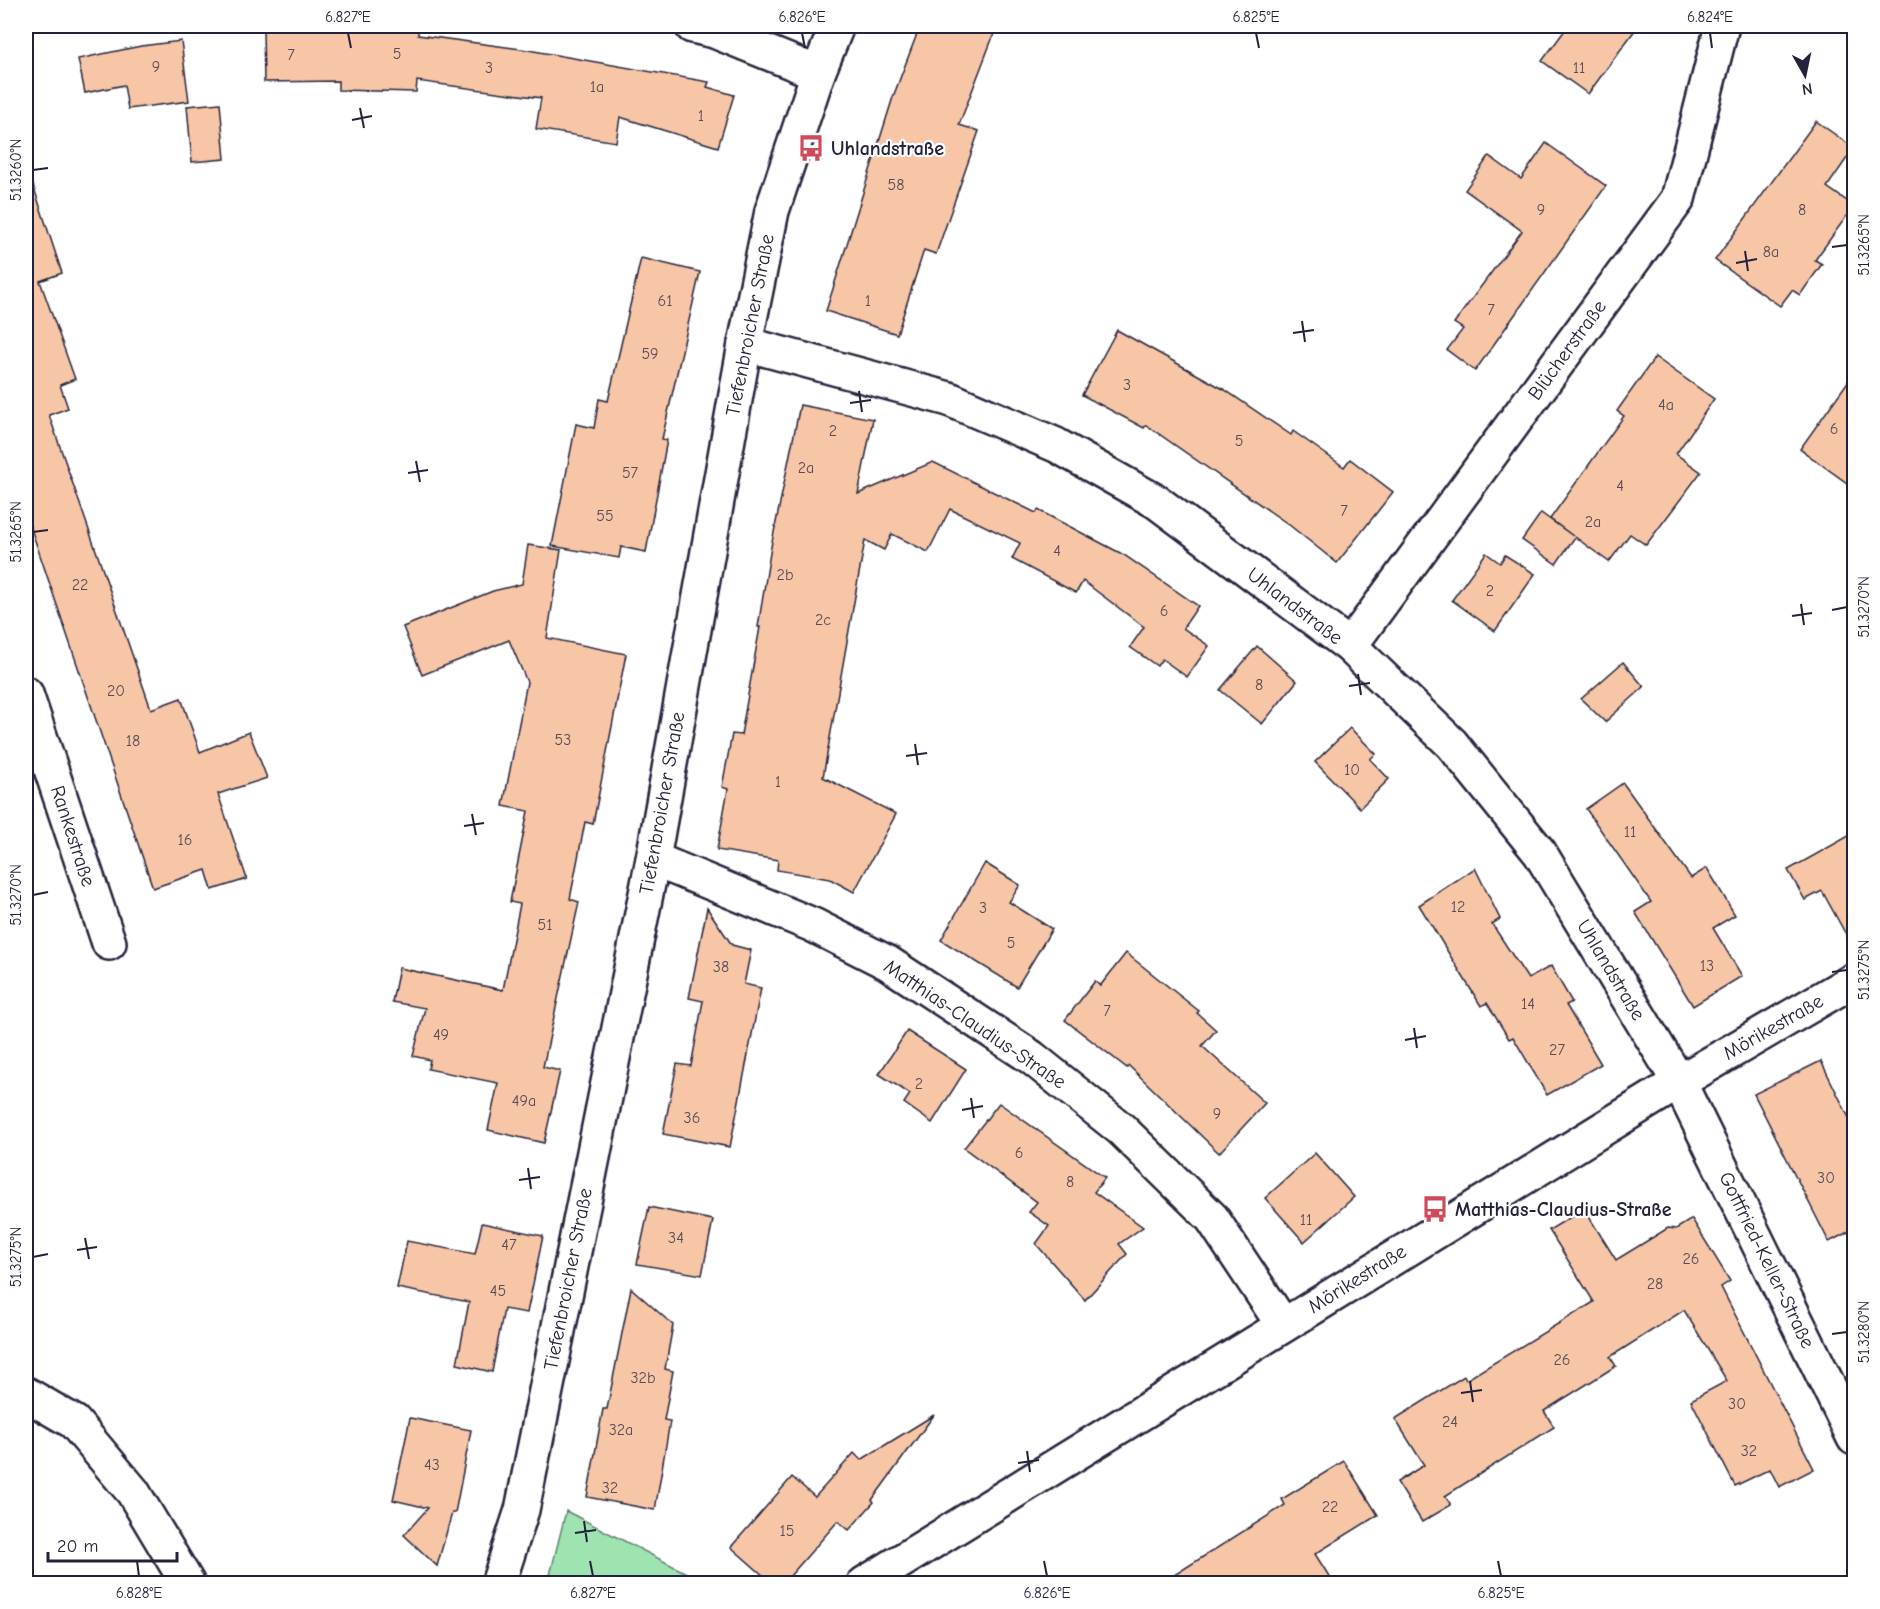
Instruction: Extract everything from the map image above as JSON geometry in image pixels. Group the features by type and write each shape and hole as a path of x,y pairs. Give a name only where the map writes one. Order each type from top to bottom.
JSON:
{"street":[{"path":"692,26 714,31 818,73"},
{"name":"Tiefenbroicher Straße","path":"498,1584 522,1510 653,859 745,344 772,211 818,73 837,26"},
{"name":"Blücherstraße","path":"1350,646 1678,199 1722,26"},
{"name":"Uhlandstraße","path":"745,344 949,399 1056,445 1157,502 1350,646 1452,744 1540,853 1679,1082"},
{"name":"Rankestraße","path":"26,694 109,943"},
{"name":"Matthias-Claudius-Straße","path":"653,859 813,925 888,963 1031,1057 1121,1129 1212,1218 1283,1325"},
{"name":"Mörikestraße","path":"864,1584 1679,1082 1854,980"},
{"name":"Gottfried-Keller-Straße","path":"1679,1082 1854,1438"},
{"path":"26,1394 74,1422 133,1492 188,1584"}],"green space":[{"path":"566,1511 706,1583 548,1583"}],"building":[{"path":"920,26 997,26 959,125 979,131 936,254 924,250 897,334 826,311 893,97"},
{"path":"1568,26 1638,26 1588,94 1542,61"},
{"path":"263,29 418,30 418,35 528,50 709,82 707,87 734,95 718,147 620,117 616,142 536,129 541,98 417,81 416,92 338,90 338,81 264,82"},
{"path":"181,41 189,101 128,109 124,85 85,93 78,59 141,46"},
{"path":"220,103 225,159 192,162 187,106"},
{"path":"1816,121 1854,148 1827,187 1854,206 1815,260 1822,264 1800,295 1792,290 1780,306 1715,260"},
{"path":"1546,143 1606,186 1475,371 1447,350 1463,329 1454,323 1522,231 1465,190 1489,156 1521,179"},
{"path":"32,182 62,273 40,281 75,379 60,385 68,408 49,415 151,709 181,698 200,752 249,732 267,778 218,794 247,879 212,890 206,870 153,888 26,514 26,183"},
{"path":"641,258 700,272 662,439 667,440 646,552 621,547 619,558 552,546 576,424 594,428 599,399 608,401"},
{"path":"1117,330 1225,390 1291,435 1293,431 1344,467 1350,459 1393,492 1337,563 1288,524 1146,425 1144,428 1082,395"},
{"path":"1655,357 1714,399 1676,454 1701,472 1646,545 1630,534 1609,562 1575,537 1556,564 1522,540 1541,513 1573,536 1550,519 1624,416 1617,411"},
{"path":"1854,373 1854,488 1800,449"},
{"path":"800,405 873,419 858,494 933,462 1036,513 1038,510 1124,555 1198,606 1183,628 1209,646 1187,677 1162,659 1157,666 1130,647 1144,627 1083,581 1076,593 1012,559 1020,543 950,509 928,552 892,534 884,550 865,540 823,777 896,814 854,892 830,879 777,870 778,860 717,850 728,789 722,787 732,734 741,735 771,547"},
{"path":"528,545 561,550 547,638 626,654 593,824 585,822 570,899 579,902 543,1067 560,1071 544,1143 488,1130 498,1083 428,1069 430,1060 413,1056 425,1008 392,1002 399,968 503,990 520,904 510,902 528,811 503,806 527,682 509,640 422,675 403,627 493,591 522,584"},
{"path":"1486,553 1500,563 1505,555 1535,574 1495,631 1452,600"},
{"path":"1257,646 1297,681 1262,724 1220,690"},
{"path":"1623,662 1644,687 1605,722 1581,699"},
{"path":"1350,728 1376,754 1370,759 1389,779 1360,808 1315,762"},
{"path":"1623,783 1691,878 1707,868 1735,915 1713,928 1742,976 1693,1006 1635,912 1651,902 1586,809"},
{"path":"1854,833 1854,949 1822,891 1805,900 1788,870"},
{"path":"985,863 1020,885 1009,902 1052,929 1017,987 941,940"},
{"path":"1475,868 1500,919 1492,924 1528,979 1551,966 1572,1002 1566,1005 1601,1064 1547,1095 1513,1037 1509,1039 1487,1003 1481,1006 1419,905"},
{"path":"707,908 732,945 751,950 744,984 761,988 730,1147 663,1134 677,1064 691,1066 703,1001 689,998"},
{"path":"1126,953 1199,1011 1197,1013 1216,1030 1202,1046 1265,1103 1219,1153 1129,1066 1127,1068 1065,1020 1095,981 1100,986"},
{"path":"907,1031 966,1069 932,1123 904,1103 910,1094 879,1074"},
{"path":"1821,1061 1854,1128 1854,1229 1829,1242 1754,1094"},
{"path":"999,1103 1105,1178 1094,1192 1143,1227 1119,1244 1127,1254 1085,1300 1036,1244 1049,1226 1029,1212 1037,1202 964,1148"},
{"path":"1315,1153 1354,1197 1304,1242 1265,1198"},
{"path":"649,1207 713,1220 702,1275 637,1264"},
{"path":"1584,1209 1616,1260 1668,1228 1676,1229 1692,1219 1730,1281 1721,1287 1814,1469 1779,1487 1770,1469 1735,1486 1691,1400 1727,1381 1684,1310 1610,1357 1616,1366 1544,1411 1554,1427 1445,1496 1451,1505 1422,1522 1397,1482 1424,1465 1395,1419 1464,1376 1466,1380 1594,1302 1549,1230"},
{"path":"482,1223 543,1236 527,1313 504,1309 492,1372 457,1364 469,1302 397,1288 407,1241 475,1254"},
{"path":"631,1288 673,1325 665,1369 673,1371 664,1420 670,1421 655,1510 587,1497 603,1409 607,1409"},
{"path":"934,1415 872,1500 874,1502 849,1530 838,1521 783,1584 773,1584 731,1547 792,1477 815,1497 854,1453 861,1460"},
{"path":"410,1418 471,1430 455,1513 452,1513 437,1566 404,1535 428,1508 393,1500"},
{"path":"1344,1461 1378,1515 1315,1554 1334,1584 1160,1584 1285,1505 1282,1499"}],"place":[{"name":"Uhlandstraße","path":"811,148"},
{"name":"Matthias-Claudius-Straße","path":"1435,1209"}]}
